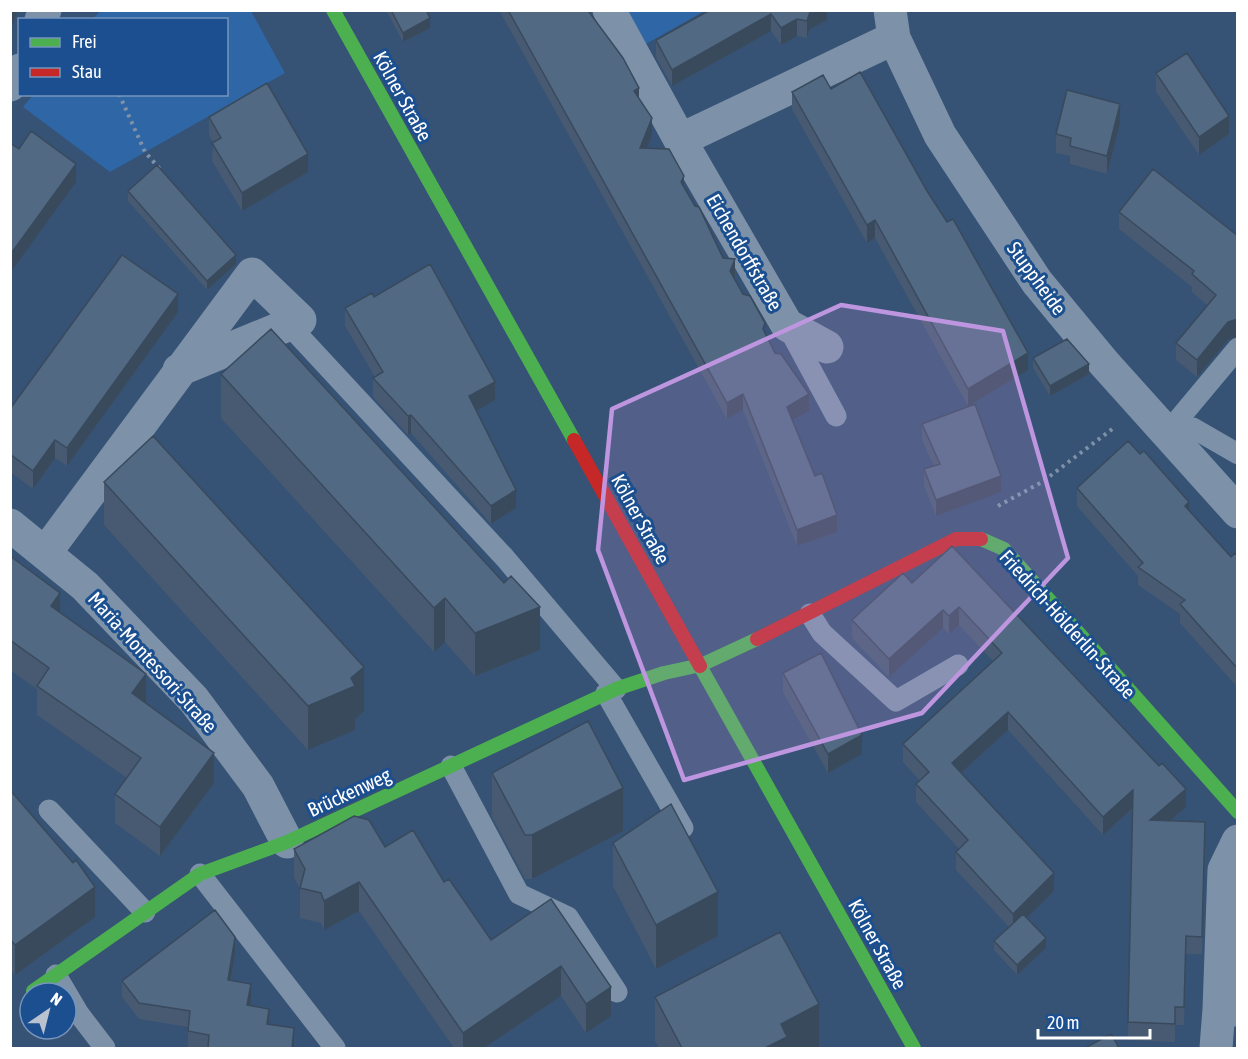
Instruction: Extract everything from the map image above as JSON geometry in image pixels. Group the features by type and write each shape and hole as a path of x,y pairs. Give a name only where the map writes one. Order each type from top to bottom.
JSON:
{"street":[{"name":"Kölner Straße","path":"333,10 914,1048"},
{"name":"Eichendorffstraße","path":"609,10 680,141 787,325 826,347"},
{"path":"680,141 892,24"},
{"name":"Stuppheide","path":"892,24 940,135 1037,282 1238,512"},
{"path":"46,552 179,370 252,274 300,320 179,370"},
{"name":"Maria-Montessori-Straße","path":"10,525 85,586 194,700 258,786 287,842"},
{"path":"701,665 810,614 956,539 976,537"},
{"name":"Friedrich-Hölderlin-Straße","path":"976,537 1004,549 1238,812"},
{"name":"Brückenweg","path":"47,981 200,874 287,842 611,691 664,673 701,665"},
{"path":"1216,1048 1228,1010 1224,870 1238,840"}],"lane":[{"path":"288,324 505,558 611,691 685,831"},
{"path":"787,325 836,416"},
{"path":"1167,433 1238,348"},
{"path":"1167,433 1193,428 1238,454"},
{"path":"810,614 822,633 896,701 958,665"},
{"path":"451,766 519,894 568,917 617,992"},
{"path":"49,810 146,912"},
{"path":"200,874 335,1048"},
{"path":"56,975 79,1014 105,1048"}],"path":[{"path":"120,96 145,152 168,178"},
{"path":"976,537 987,512 1042,482 1143,406"}],"highlighted area":[{"path":"841,305 1003,331 1068,558 922,713 684,780 598,550 612,409"}],"shaded area":[{"path":"101,10 251,11 285,73 110,172 23,107 32,96 228,96 228,18 94,18"},
{"path":"700,10 701,13 646,44 628,11"}],"building":[{"path":"391,10 426,10 430,18 403,33"},
{"path":"508,10 590,10 589,12 623,58 639,88 634,91 652,118 640,148 669,149 684,176 681,182 695,206 699,207 723,258 735,259 730,271 743,294 750,296 765,323 763,329 775,353 781,354 809,394 787,407 815,476 822,473 837,515 797,530 743,394 727,403"},
{"path":"710,10 813,10 807,21 797,19 781,28 771,14 672,70 656,40"},
{"path":"1187,53 1229,116 1199,137 1156,73"},
{"path":"860,72 927,191 947,222 953,219 1028,353 968,389 875,220 867,225 792,92 823,75 831,89"},
{"path":"267,83 308,154 242,193 212,143 221,138 209,117"},
{"path":"1067,90 1120,104 1107,156 1070,146 1071,138 1056,134"},
{"path":"31,131 76,164 10,255 10,143 19,149"},
{"path":"157,165 236,255 207,281 128,191"},
{"path":"1153,169 1238,236 1238,319 1228,322 1197,360 1176,343 1216,295 1192,274 1194,271 1119,212"},
{"path":"122,255 178,294 67,448 55,440 33,471 10,454 10,409"},
{"path":"430,264 495,382 469,396 516,490 491,506 411,415 408,416 373,378 383,372 345,308 372,293 374,297"},
{"path":"271,329 504,583 511,576 540,607 475,633 445,598 434,608 221,374"},
{"path":"1067,339 1089,364 1050,386 1033,358"},
{"path":"975,404 1001,476 936,500 924,469 940,464 922,424"},
{"path":"153,436 364,667 351,678 355,686 308,706 104,482"},
{"path":"1128,441 1140,454 1144,451 1189,502 1185,506 1231,557 1235,553 1238,556 1238,669 1180,604 1185,600 1138,567 1143,563 1077,488"},
{"path":"952,546 1159,766 1162,763 1186,789 1150,820 1205,822 1202,937 1186,936 1184,1007 1175,1007 1175,1024 1128,1022 1133,790 1103,817 1008,712 952,763 1054,873 1013,914 956,852 968,840 916,784 929,772 903,744 1002,653 959,607 949,616 943,610 889,659 852,620 903,573 912,583"},
{"path":"10,556 60,593 51,606 146,674 132,693 214,753 160,827 115,794 141,758 37,686 49,668 10,640"},
{"path":"821,653 862,735 828,754 783,673"},
{"path":"588,721 623,788 532,835 525,835 492,773"},
{"path":"10,790 73,863 76,860 95,887 15,945 10,939"},
{"path":"671,804 718,892 656,925 613,843"},
{"path":"354,816 369,820 385,847 413,830 444,882 449,879 491,940 551,899 611,987 586,1004 561,966 463,1033 359,882 324,901 321,893 300,888 305,869 294,849"},
{"path":"215,910 235,937 228,980 251,984 247,1005 269,1009 267,1024 294,1028 292,1048 208,1048 209,1035 188,1031 190,1011 139,1003 122,981"},
{"path":"1023,914 1046,938 1017,965 994,941"},
{"path":"780,932 819,1004 781,1024 787,1037 765,1048 682,1048 655,997"},
{"path":"1111,1034 1119,1048 1085,1048"}],"traffic: fast":[{"path":"333,10 574,440"},
{"path":"981,539 1004,549 1238,812"},
{"path":"47,981 200,874 287,842 616,689 664,673 701,665 757,639"},
{"path":"700,666 914,1048"}],"traffic: jam":[{"path":"574,440 700,666"},
{"path":"757,639 956,539 981,539"}]}
